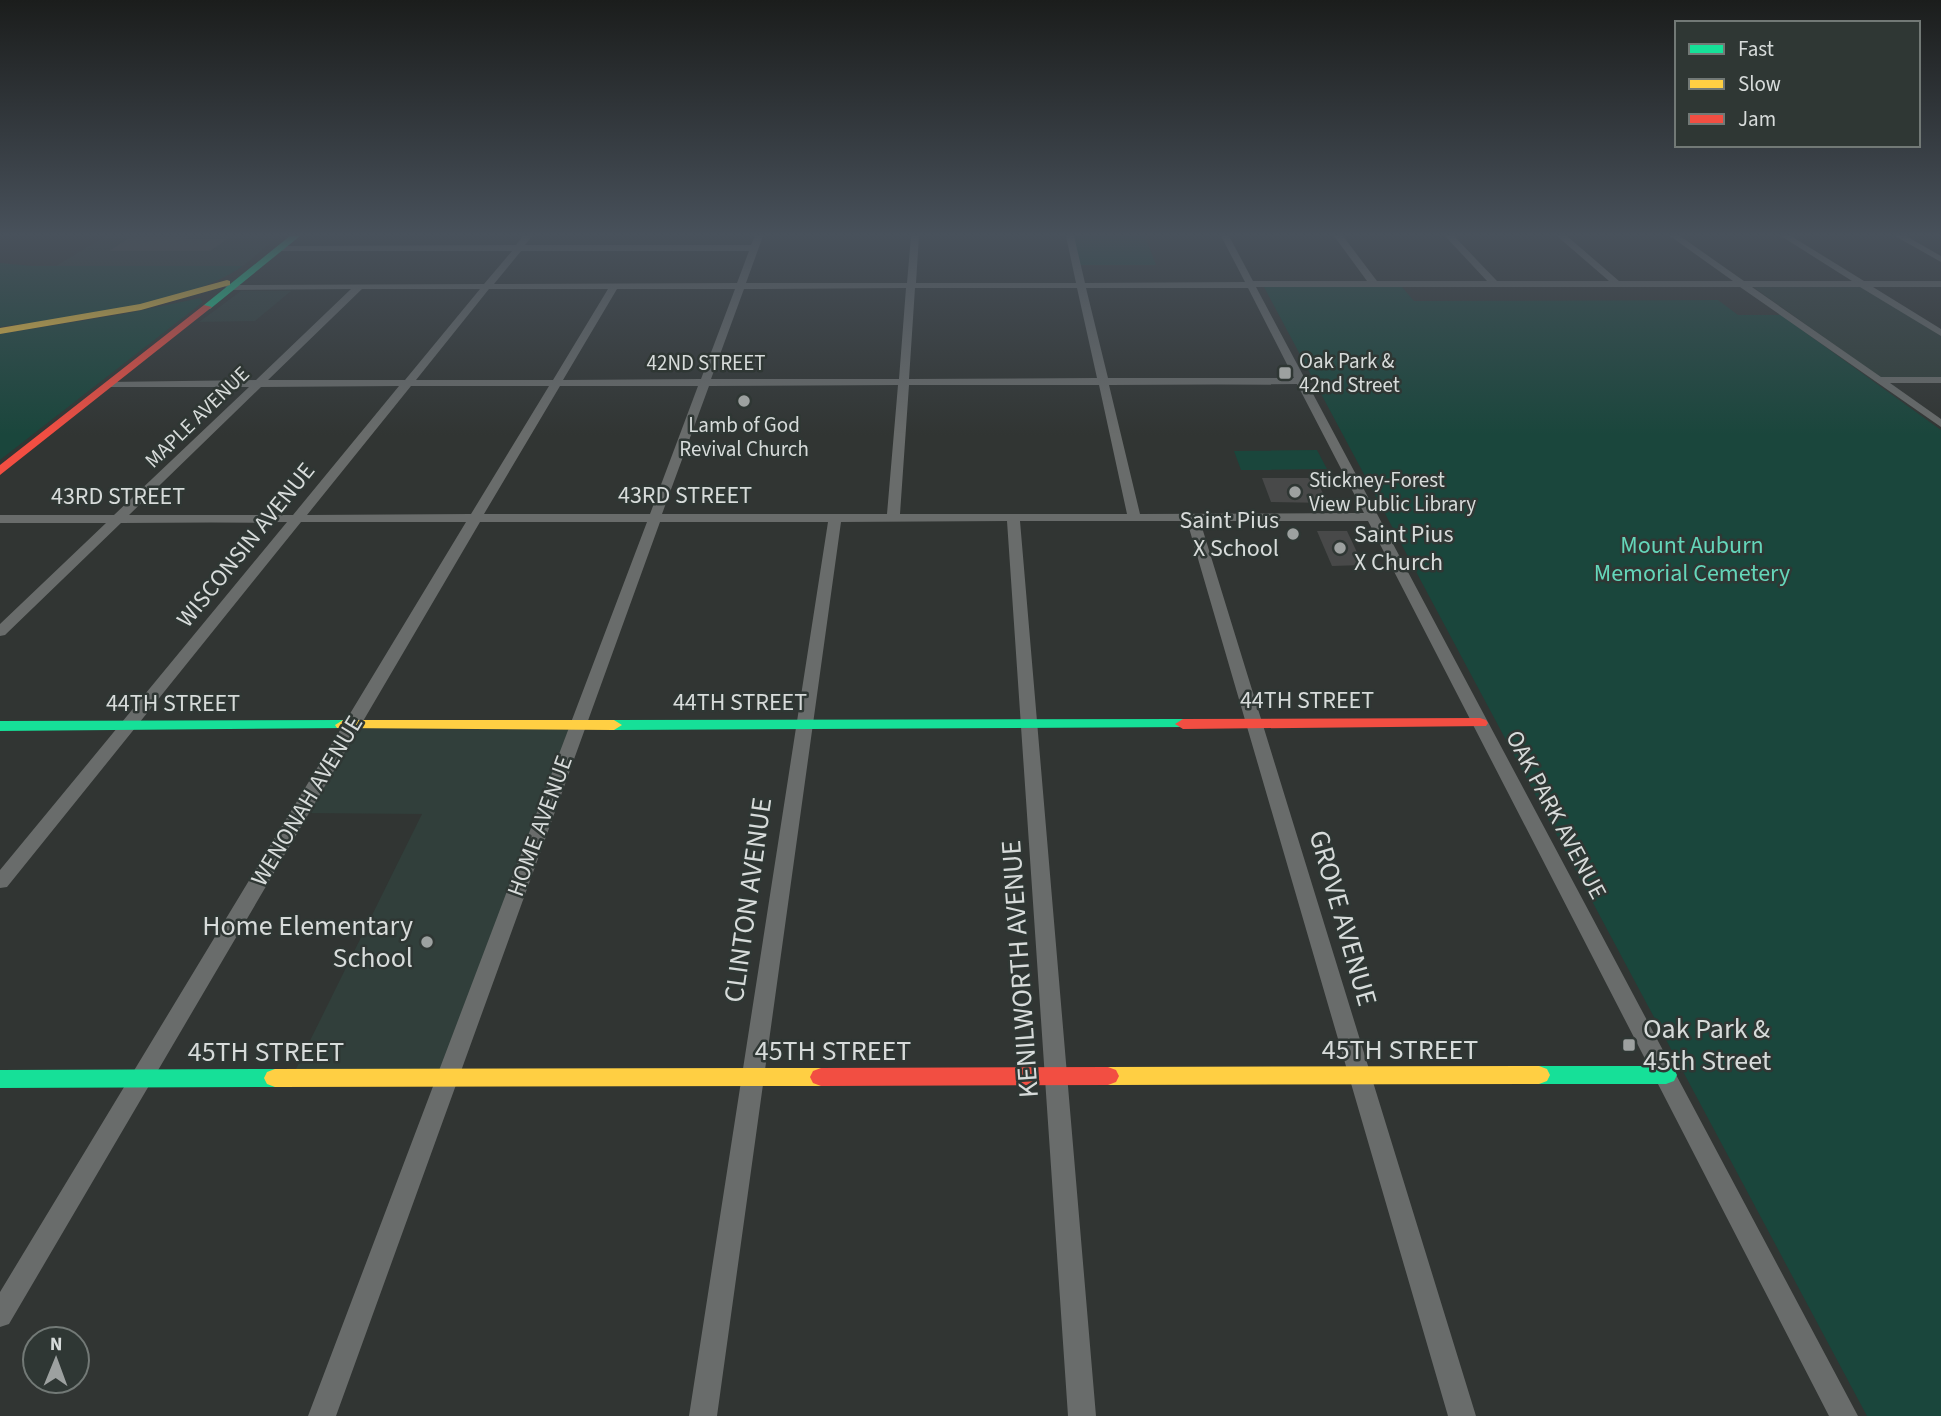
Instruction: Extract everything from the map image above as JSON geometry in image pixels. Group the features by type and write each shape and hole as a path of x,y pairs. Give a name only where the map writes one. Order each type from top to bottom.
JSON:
{"street":[{"path":"0,331 160,302"},
{"path":"0,471 212,302"},
{"name":"MAPLE AVENUE","path":"0,632 343,302"},
{"name":"WISCONSIN AVENUE","path":"0,882 474,302"},
{"name":"WENONAH AVENUE","path":"0,1315 605,302"},
{"name":"HOME AVENUE","path":"322,1416 735,302"},
{"path":"893,517 911,302"},
{"path":"1086,302 1135,517"},
{"name":"OAK PARK AVENUE","path":"1260,302 1844,1416"},
{"path":"1768,302 1941,424"},
{"path":"1891,302 1941,333"},
{"path":"1879,380 1941,380"},
{"name":"42ND STREET","path":"111,384 1301,381"},
{"name":"CLINTON AVENUE","path":"703,1416 835,517"},
{"name":"KENILWORTH AVENUE","path":"1013,517 1082,1416"},
{"name":"GROVE AVENUE","path":"1192,517 1462,1416"},
{"name":"43RD STREET","path":"0,519 1370,517"},
{"name":"44TH STREET","path":"0,726 1479,723"},
{"name":"45TH STREET","path":"0,1079 1666,1075"}],"shaded area":[{"path":"226,302 278,302 255,321 199,322"},
{"path":"1775,302 1887,302 1941,336 1941,377 1881,378"},
{"name":"Home Elementary School","path":"577,727 445,1071 295,1071 422,814 301,813 352,728"}],"green space":[{"path":"0,302 150,302 92,314 0,327"},
{"path":"181,302 203,302 0,460 0,334"},
{"name":"Mount Auburn Memorial Cemetery","path":"1272,302 1721,302 1738,315 1781,315 1941,430 1941,1416 1867,1416"},
{"path":"1317,450 1327,469 1241,470 1234,451"}],"building":[{"name":"Stickney-Forest View Public Library","path":"1262,478 1315,478 1328,503 1271,502"},
{"name":"Saint Pius X Church","path":"1317,531 1347,531 1363,565 1332,566"}],"traffic: fast":[{"path":"207,307 213,302"},
{"path":"614,725 1183,724"},
{"path":"0,726 343,725"},
{"path":"1539,1075 1666,1075"},
{"path":"0,1079 275,1078"}],"traffic: slow":[{"path":"0,331 159,302"},
{"path":"343,725 614,725"},
{"path":"1108,1076 1539,1075"},
{"path":"275,1078 821,1077"}],"traffic: jam":[{"path":"0,471 207,307"},
{"path":"1183,724 1480,723"},
{"path":"821,1077 1108,1076"}],"place":[{"name":"Oak Park & 42nd Street","path":"1285,373"},
{"name":"Lamb of God Revival Church","path":"744,401"},
{"name":"Stickney-Forest View Public Library","path":"1295,492"},
{"name":"Saint Pius X School","path":"1293,534"},
{"name":"Saint Pius X Church","path":"1340,548"},
{"name":"Home Elementary School","path":"427,942"},
{"name":"Oak Park & 45th Street","path":"1629,1045"}]}
